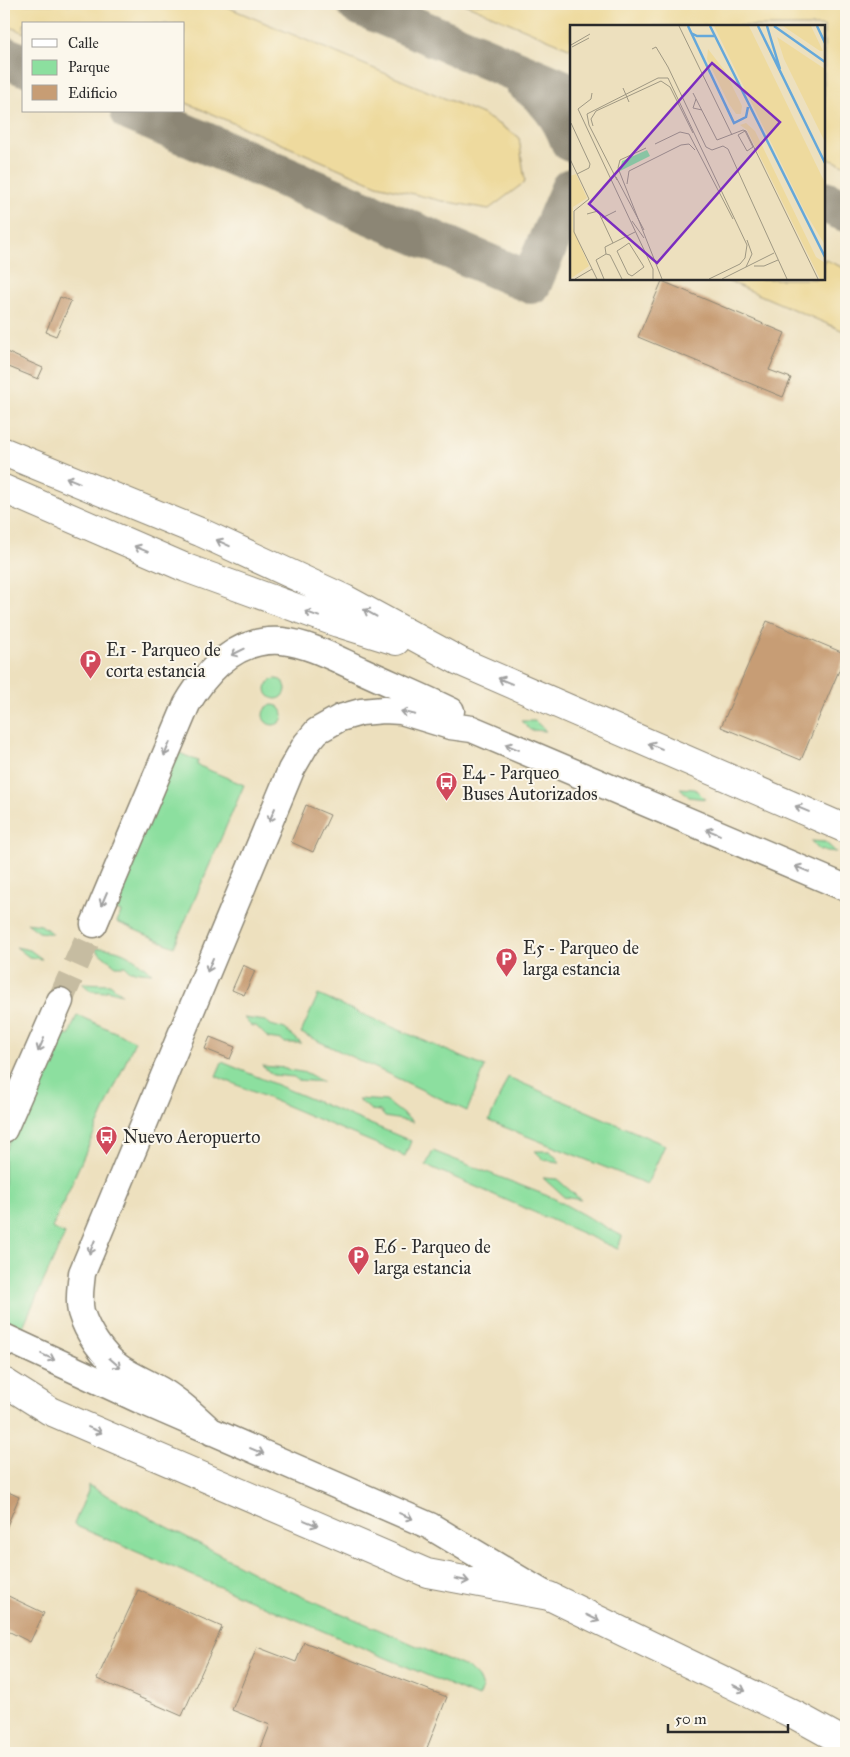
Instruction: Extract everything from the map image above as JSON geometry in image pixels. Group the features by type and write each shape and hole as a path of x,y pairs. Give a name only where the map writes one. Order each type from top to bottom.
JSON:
{"main road":[{"path":"4,452 200,532 345,599 458,662"},
{"path":"4,489 186,568 338,623 458,662 846,829"},
{"path":"94,924 187,704 200,683 218,664 236,651 259,643 284,641 320,652 451,710 472,729"},
{"path":"212,1432 172,1398 152,1384 119,1367 109,1358 95,1340 81,1311 80,1291 82,1273 290,770 306,744 317,731 340,718 361,712 384,710 401,711 450,726 472,729 846,888"},
{"path":"4,1129 60,1001"},
{"path":"4,1337 212,1432 430,1526 549,1596 797,1716 846,1743"},
{"path":"4,1382 50,1411 427,1573 549,1596"},
{"path":"4,1403 50,1411"}],"green space":[{"path":"276,679 283,682 286,689 283,696 276,699 269,696 266,689 269,682"},
{"path":"273,705 280,708 283,715 280,722 273,725 266,722 263,715 266,708"},
{"path":"521,721 535,721 546,731 530,730"},
{"path":"175,751 198,761 197,765 244,785 174,947 117,922 121,912 110,907"},
{"path":"680,788 695,789 705,799 689,797"},
{"path":"811,841 825,842 836,852 819,850"},
{"path":"27,923 41,925 53,934 39,932"},
{"path":"16,947 30,950 42,959 29,957"},
{"path":"93,948 119,951 152,973 130,971 125,966 116,966"},
{"path":"82,983 110,984 122,994 106,990 106,992 91,991"},
{"path":"318,995 485,1067 467,1111 301,1033"},
{"path":"77,1015 135,1041 52,1228 65,1234 20,1333 4,1322 4,1154 56,1031 69,1035"},
{"path":"244,1018 266,1021 271,1025 285,1029 301,1043 285,1043 282,1040 268,1038 256,1026 251,1026"},
{"path":"222,1062 411,1141 405,1156 216,1076"},
{"path":"262,1066 286,1068 307,1073 323,1082 297,1080 294,1077 273,1075"},
{"path":"508,1077 665,1145 647,1184 489,1121"},
{"path":"358,1099 386,1101 413,1122 385,1117 380,1111 371,1110"},
{"path":"433,1151 553,1198 622,1236 618,1249 426,1165"},
{"path":"535,1151 550,1151 560,1162 544,1160"},
{"path":"543,1178 557,1179 581,1200 564,1197"},
{"path":"88,1485 283,1588 470,1669 478,1677 482,1688 478,1697 76,1526 74,1524 88,1491"}],"sand":[{"path":"4,4 220,4 482,114 519,137 525,182 489,209 442,201 377,185 185,102 185,22 22,22 22,32 4,24"},
{"path":"465,4 846,4 846,166 825,157 825,25 570,25 570,49"},
{"path":"825,259 846,269 846,332 725,280 825,280"}],"building":[{"path":"662,281 785,333 769,370 791,378 783,397 638,337"},
{"path":"60,297 71,301 56,336 46,332"},
{"path":"4,351 43,368 38,379 4,365"},
{"path":"767,621 846,654 801,760 721,727"},
{"path":"306,805 330,815 313,852 291,842"},
{"path":"243,965 255,971 244,995 232,990"},
{"path":"210,1037 235,1047 230,1059 205,1049"},
{"path":"4,1490 19,1497 4,1533"},
{"path":"138,1590 222,1627 182,1716 97,1679"},
{"path":"4,1594 44,1613 30,1642 4,1629"},
{"path":"304,1642 447,1697 425,1753 259,1753 270,1725 232,1710 257,1647 296,1662"}],"taxiway":[{"path":"358,4 570,94"},
{"path":"4,57 22,64"},
{"path":"525,81 553,107 570,139"},
{"path":"133,112 531,283 570,191"},
{"path":"825,202 846,211"}],"tunnel":[{"path":"60,1001 94,924"}],"place":[{"name":"E1 - Parqueo de corta estancia","path":"90,679"},
{"name":"E4 - Parqueo Buses Autorizados","path":"446,802"},
{"name":"E5 - Parqueo de larga estancia","path":"507,977"},
{"name":"Nuevo Aeropuerto","path":"107,1156"},
{"name":"E6 - Parqueo de larga estancia","path":"358,1276"}]}
